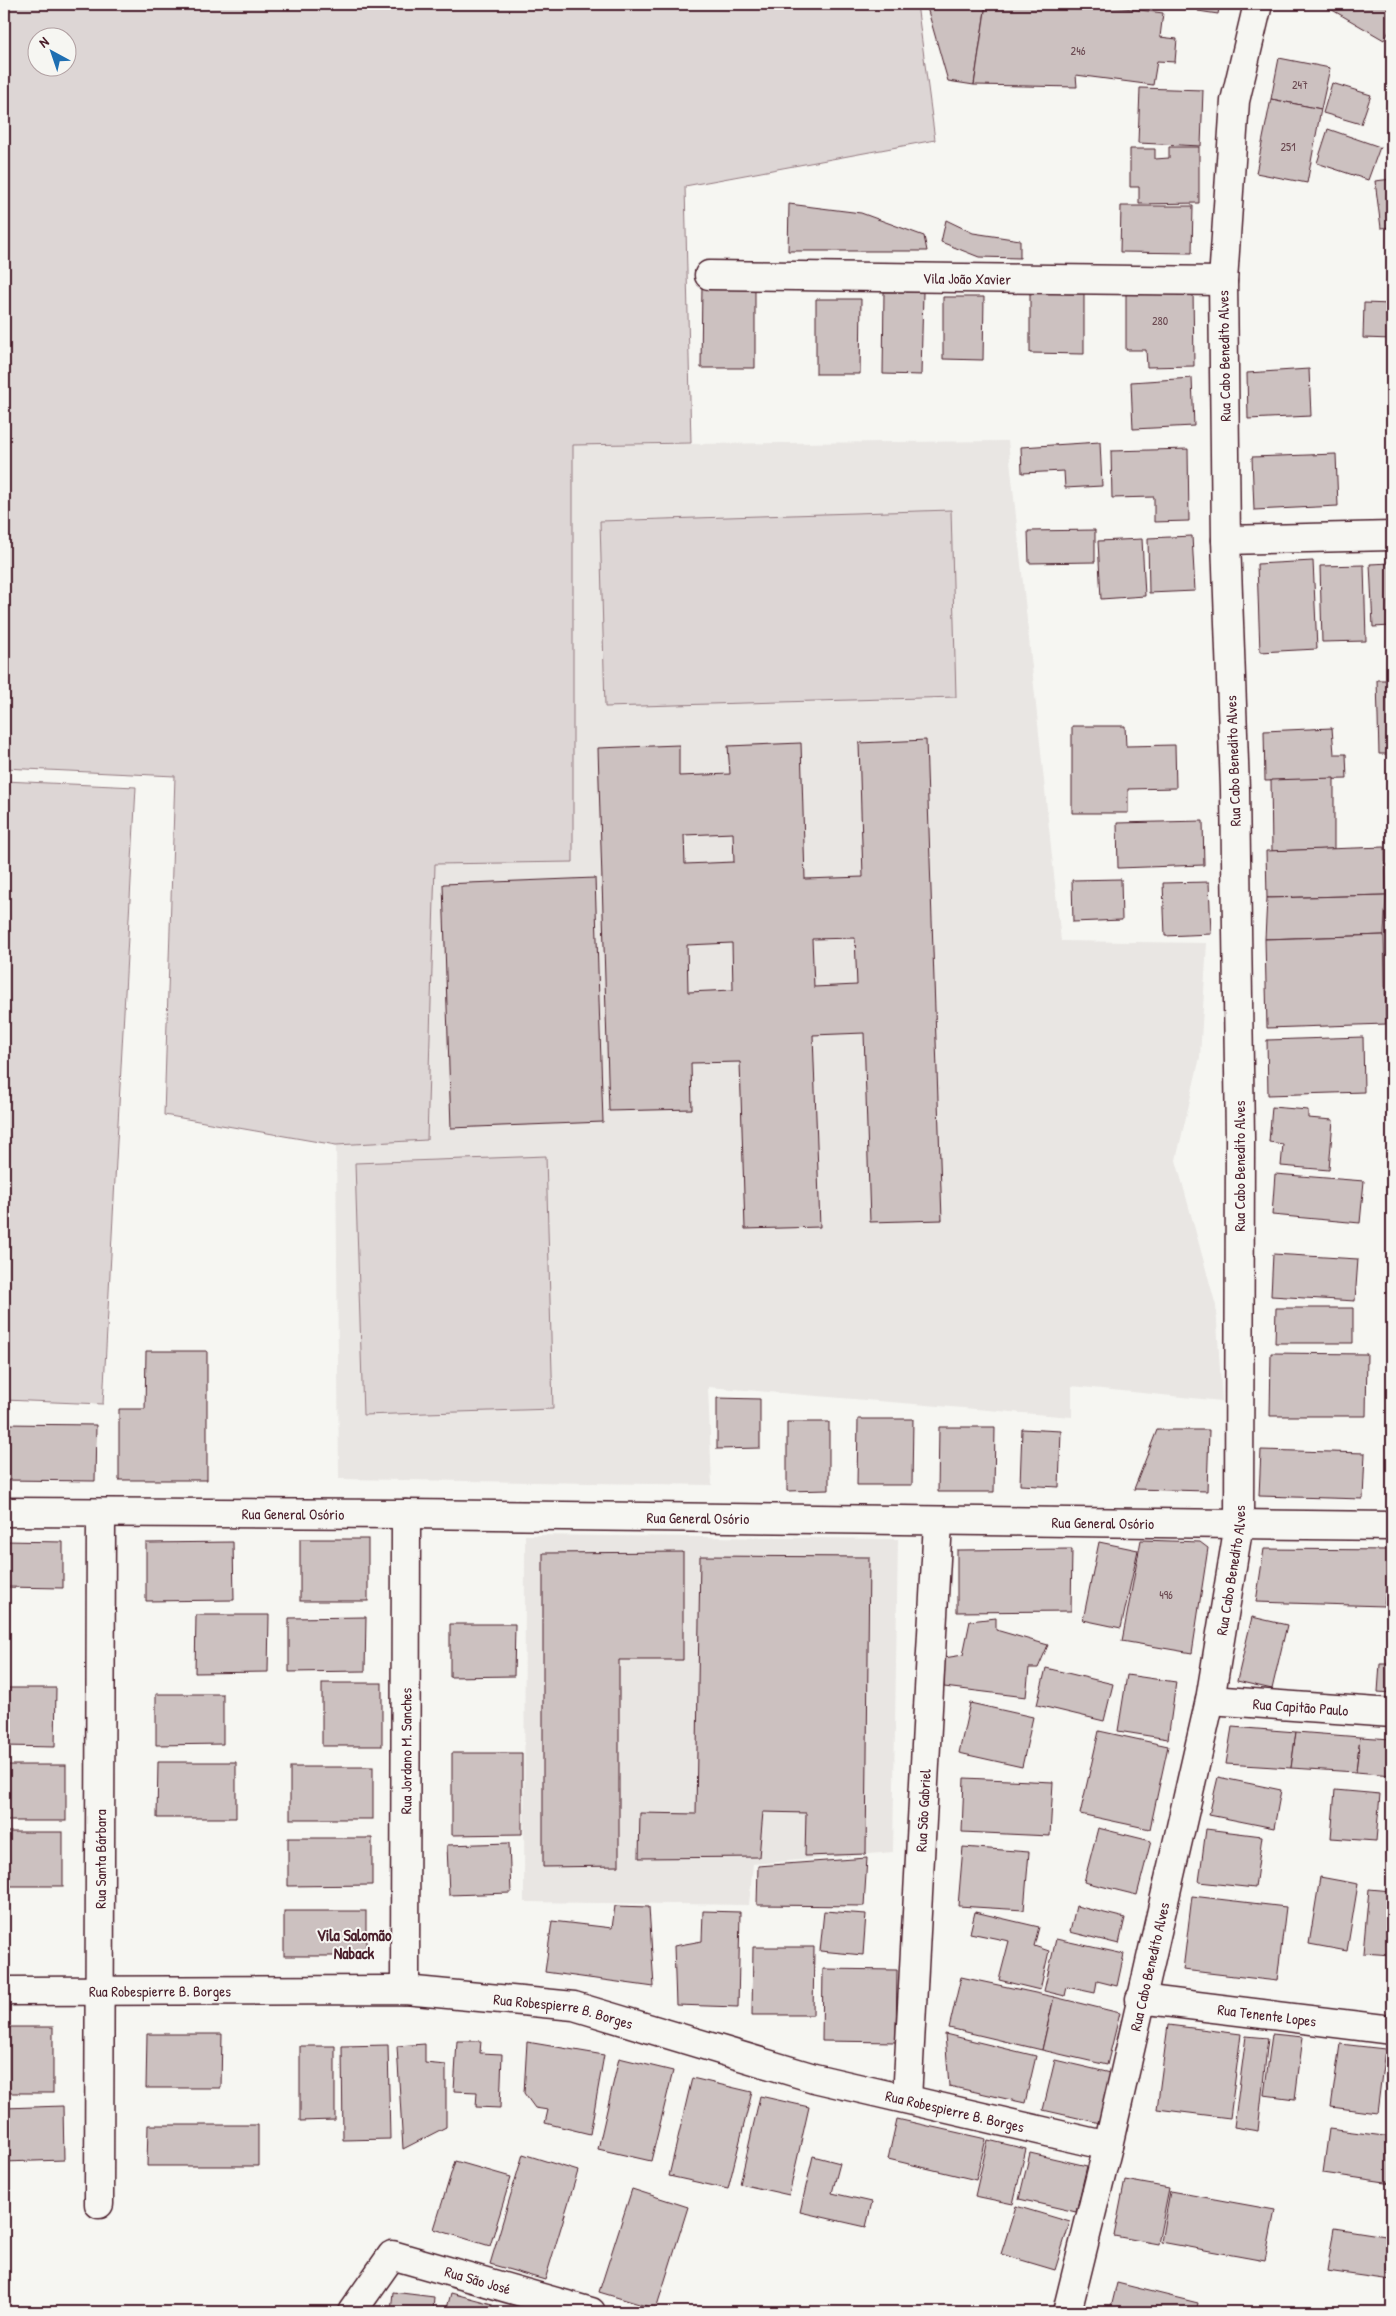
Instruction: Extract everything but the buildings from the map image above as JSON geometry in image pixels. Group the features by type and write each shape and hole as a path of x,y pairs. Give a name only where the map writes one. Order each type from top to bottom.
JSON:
{"street":[{"name":"Rua Cabo Benedito Alves","path":"1067,2312 1108,2146 1210,1700 1239,1524 1239,1098 1235,789 1226,540 1223,281 1235,102 1258,4"},
{"name":"Vila João Xavier","path":"709,276 1223,281"},
{"path":"1226,540 1392,536"},
{"name":"Rua General Osório","path":"4,1512 406,1514 938,1522 1392,1526"},
{"name":"Rua Santa Bárbara","path":"100,2204 101,1513"},
{"name":"Rua Jordano M. Sanches","path":"405,1990 406,1514"},
{"name":"Rua São Gabriel","path":"907,2099 938,1522"},
{"name":"Rua Capitão Paulo","path":"1210,1700 1392,1713"},
{"name":"Rua Robespierre B. Borges","path":"4,1990 405,1990 574,2006 814,2078 1108,2146"},
{"name":"Rua Tenente Lopes","path":"1140,2000 1392,2030"},
{"name":"Rua São José","path":"352,2312 392,2254 591,2312"}],"shaded area":[{"path":"4,4 917,4 935,140 685,186 691,443 573,445 573,862 435,864 427,1140 336,1145 164,1115 175,776 4,768"},
{"path":"1008,441 1061,941 1207,943 1200,1057 1176,1160 1216,1306 1222,1401 1072,1386 1072,1417 708,1387 712,1485 339,1479 336,1145 427,1140 435,864 573,862 573,445"},
{"path":"951,510 956,697 605,707 600,521"},
{"path":"4,781 136,787 103,1404 4,1400"},
{"path":"546,1156 553,1409 363,1415 355,1163"},
{"path":"525,1535 898,1539 893,1852 753,1864 749,1905 524,1902"}],"district":[{"name":"Vila Salomão Naback","path":"354,1944"}]}
